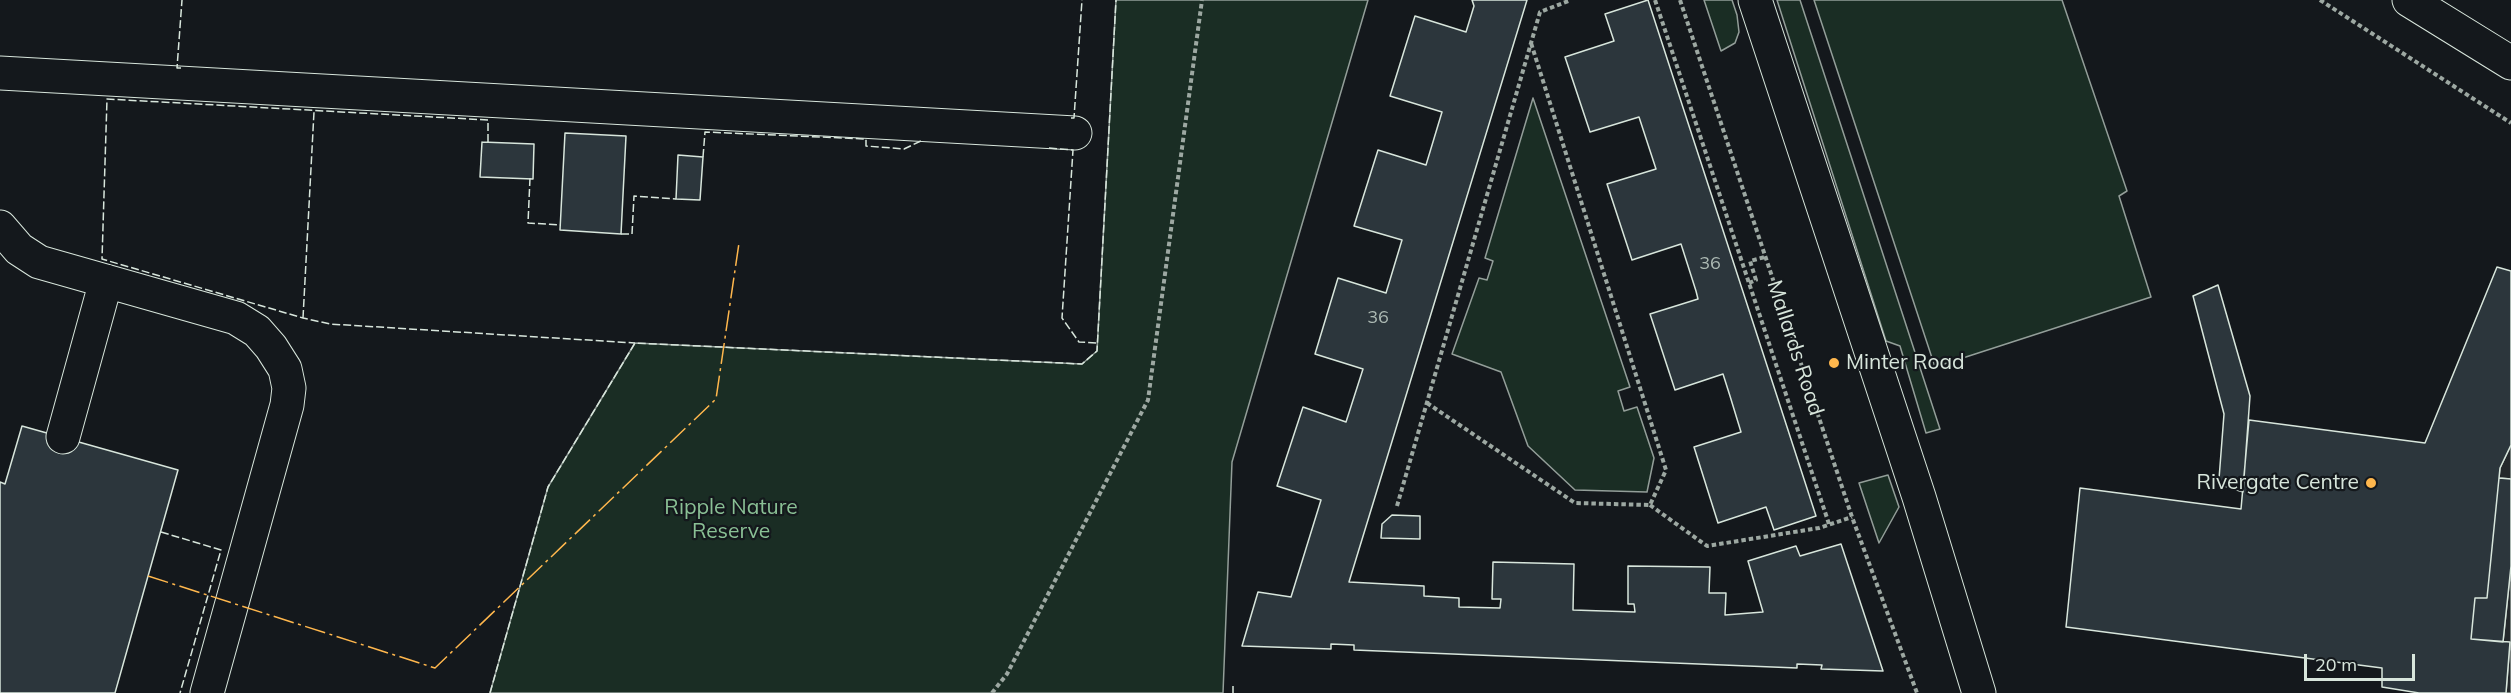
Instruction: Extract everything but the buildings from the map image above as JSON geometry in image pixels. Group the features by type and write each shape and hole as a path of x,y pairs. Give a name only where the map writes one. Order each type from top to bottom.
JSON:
{"street":[{"path":"1755,0 1919,497 1979,693"},
{"path":"2409,0 2511,63"},
{"path":"0,73 1075,134"},
{"path":"0,226 19,249 39,262 236,318 257,331 272,347 285,369 289,388 287,405 207,693"},
{"path":"63,437 106,281"}],"path":[{"path":"992,693 1007,674 1148,400 1202,0"},
{"path":"1397,506 1539,12 1571,0"},
{"path":"1655,0 1829,524"},
{"name":"Mallards Road","path":"1680,0 1852,517 1917,693"},
{"path":"2320,0 2511,123"},
{"path":"1531,43 1666,470 1650,505"},
{"path":"1749,283 1756,279 1750,261 1765,257"},
{"path":"1427,403 1575,502 1650,505 1707,546 1829,524 1852,517"}],"green space":[{"name":"Ripple Nature Reserve","path":"1116,0 1368,0 1232,462 1223,693 490,693 548,487 635,343 1082,364 1097,351"},
{"path":"1704,0 1732,0 1737,15 1739,32 1735,43 1721,51"},
{"path":"1777,0 1800,0 1940,429 1926,433 1900,346 1886,341"},
{"path":"1814,0 2062,0 2127,191 2119,196 2151,297 1935,367"},
{"path":"1533,98 1630,387 1618,391 1624,411 1637,407 1654,458 1647,492 1575,490 1528,446 1501,372 1452,354 1479,278 1487,280 1493,261 1485,258"},
{"path":"1888,475 1899,507 1879,543 1859,483"}],"shaded area":[{"path":"2511,445 2511,479 2499,478 2500,468"},
{"path":"2511,566 2511,693 2506,693 2510,643 2503,642"}],"fence":[{"path":"181,68 177,68 182,0"},
{"path":"1071,118 1074,118 1082,0"},
{"path":"490,693 548,487 635,343 1082,364 1097,351 1116,0"},
{"path":"488,142 488,120 107,99 102,259 330,324 635,343"},
{"path":"303,318 314,112"},
{"path":"703,157 705,132 866,139 866,146 904,149 923,140"},
{"path":"1049,148 1073,150 1062,318 1079,342 1098,343"},
{"path":"530,178 528,223 560,225"},
{"path":"621,234 632,234 634,196 676,199"},
{"path":"161,532 221,550 180,693"},
{"path":"1233,686 1233,693"}],"power":[{"path":"148,576 435,668 716,399 739,243"}],"place":[{"name":"Minter Road","path":"1834,363"},
{"name":"Rivergate Centre","path":"2371,483"}]}
